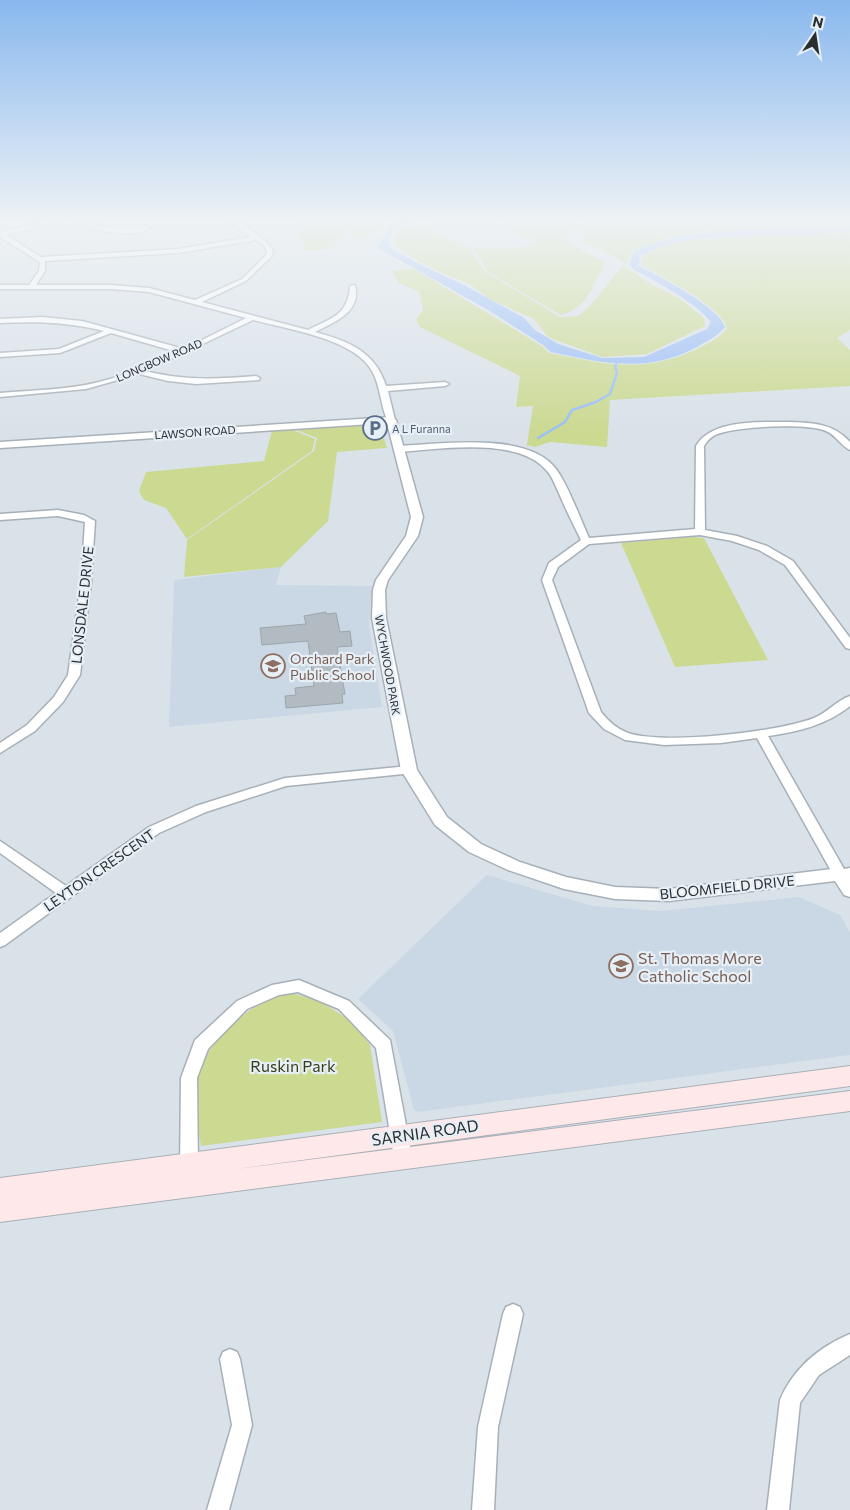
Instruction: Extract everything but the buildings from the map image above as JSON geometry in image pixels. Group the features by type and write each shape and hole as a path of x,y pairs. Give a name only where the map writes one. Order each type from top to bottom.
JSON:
{"main road":[{"name":"SARNIA ROAD","path":"0,1210 189,1175 401,1146 850,1076"},
{"name":"SARNIA ROAD","path":"401,1146 850,1101"},
{"name":"SARNIA ROAD","path":"0,1189 189,1175"}],"street":[{"name":"WYCHWOOD PARK","path":"159,292 344,342 364,353 377,370 417,517 412,536 382,580 378,603 400,731 409,770"},
{"path":"197,302 217,292"},
{"path":"310,332 347,312 353,301 353,292"},
{"name":"LONGBOW ROAD","path":"0,395 76,388 114,380 182,352 254,317"},
{"path":"0,320 61,320 82,323 182,352"},
{"path":"0,355 60,351 111,331"},
{"path":"137,372 166,380 189,382 256,378"},
{"path":"382,388 445,384"},
{"name":"LAWSON ROAD","path":"0,445 391,420"},
{"path":"700,532 700,446 703,439 710,434 734,427 807,425 829,429 850,447"},
{"path":"399,449 446,446 494,447 517,449 534,456 547,463 552,470 586,541"},
{"name":"LONSDALE DRIVE","path":"0,517 64,513 80,515 90,521 86,582 74,675 59,699 31,728 0,749"},
{"path":"850,646 789,563 757,546 734,538 700,532 586,541 554,565 547,580 596,713 607,727 626,737 649,741 676,742 760,733 818,722 850,700"},
{"path":"760,733 845,874 850,892"},
{"name":"BLOOMFIELD DRIVE","path":"409,770 422,794 441,821 475,848 514,866 564,883 614,893 669,895 845,874"},
{"name":"LEYTON CRESCENT","path":"0,941 154,830 201,809 285,782 409,770"},
{"path":"0,846 66,893"},
{"path":"189,1175 189,1078 201,1045 242,1005 277,989 299,986 344,1005 384,1045 401,1146"},
{"path":"483,1510 488,1427 513,1314"},
{"path":"778,1510 790,1400 812,1368 850,1344"},
{"path":"218,1510 242,1425 230,1359"}],"shaded area":[{"name":"Orchard Park Public School","path":"281,567 276,585 372,586 369,625 382,707 169,727 174,580"},
{"name":"St. Thomas More Catholic School","path":"487,875 593,906 661,911 799,897 840,915 850,933 850,1055 418,1112 414,1110 393,1031 358,999"}],"green space":[{"path":"420,292 453,292 542,346 549,353 589,361 625,365 642,364 660,362 699,348 718,337 727,328 715,311 690,293 850,292 850,330 837,338 850,350 850,386 610,400 607,447 550,442 535,447 527,445 533,406 516,407 520,376 420,327 416,320 423,310"},
{"path":"481,292 519,292 560,317 578,316 591,305 601,292 667,292 680,299 704,318 705,326 647,354 602,357 548,337 534,319 488,298"},
{"path":"523,292 590,292 574,310 561,315"},
{"path":"379,423 379,425 366,426 367,431 381,430 387,448 337,452 328,521 281,567 184,577 187,540 314,451 317,438 294,429"},
{"path":"293,430 315,439 312,451 187,539 166,508 144,500 139,491 146,472 264,461 272,431"},
{"path":"692,537 704,538 768,660 675,667 621,543"},
{"name":"Ruskin Park","path":"294,994 318,1000 351,1021 370,1045 382,1122 201,1146 196,1110 196,1091 201,1063 229,1028 253,1008 275,996"}],"water":[{"path":"457,292 477,292 524,318 535,330 558,344 602,358 644,357 707,329 711,322 697,308 674,292 686,292 712,310 725,327 697,347 678,355 660,361 625,364 589,360 551,352 490,311"}],"waterway":[{"path":"615,367 617,361"},
{"path":"538,438 565,422 572,410 596,402 610,394 617,373 615,367"}],"place":[{"name":"A L Furanna","path":"375,428"},
{"name":"Orchard Park Public School","path":"273,666"},
{"name":"St. Thomas More Catholic School","path":"621,966"}]}
